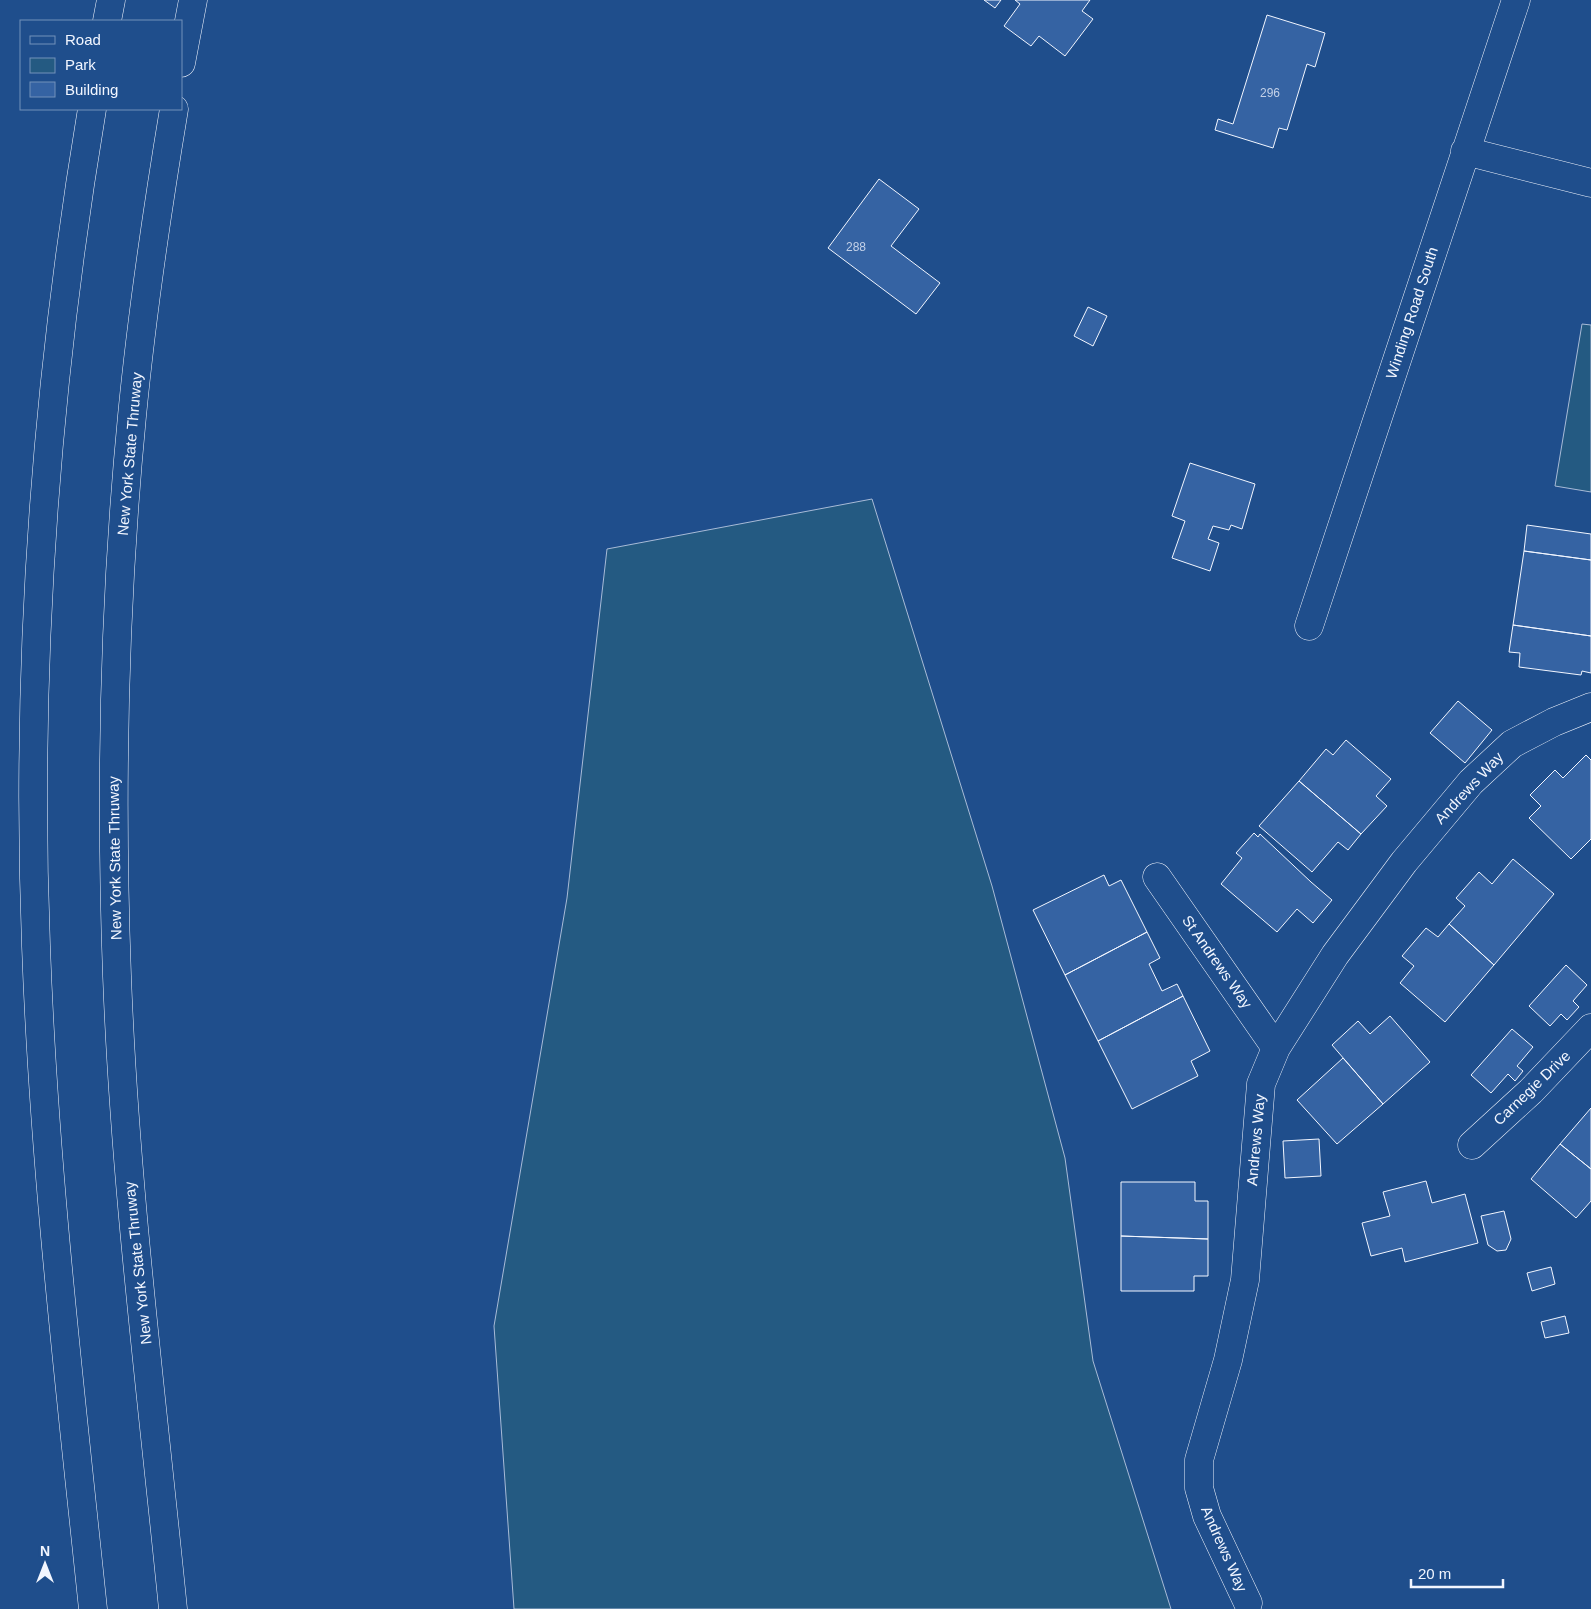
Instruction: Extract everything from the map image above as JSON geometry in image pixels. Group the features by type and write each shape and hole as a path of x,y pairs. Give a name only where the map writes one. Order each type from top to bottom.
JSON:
{"main road":[{"path":"107,20 111,0"},
{"path":"182,58 193,0"},
{"name":"Winding Road South","path":"1309,626 1516,0"},
{"path":"92,110 67,270 46,491 38,604 34,829 36,961 40,1055 49,1169 93,1609"},
{"name":"New York State Thruway","path":"174,110 144,304 132,417 117,642 114,865 117,977 131,1202 174,1609"},
{"path":"1465,151 1591,183"},
{"name":"Andrews Way","path":"1248,1603 1207,1516 1199,1488 1199,1460 1228,1360 1245,1280 1261,1084 1276,1048 1335,955 1404,862 1471,782 1512,744 1554,722 1591,706"},
{"name":"St Andrews Way","path":"1157,877 1276,1048"},
{"name":"Carnegie Drive","path":"1472,1145 1531,1091 1591,1028"}],"green space":[{"path":"1582,324 1591,325 1591,492 1555,486"},
{"path":"872,499 992,886 1065,1158 1093,1361 1171,1609 514,1609 494,1326 567,898 607,549"}],"building":[{"path":"984,0 1001,0 995,8"},
{"path":"1015,0 1090,0 1082,11 1093,19 1065,56 1039,36 1031,46 1004,26 1020,4"},
{"path":"1267,15 1325,33 1315,67 1307,64 1287,130 1279,128 1273,148 1215,130 1218,119 1233,124"},
{"path":"879,179 919,209 891,246 940,283 916,314 828,248"},
{"path":"1088,307 1107,316 1093,346 1074,336"},
{"path":"1190,463 1255,484 1242,529 1231,525 1229,530 1213,526 1208,539 1219,543 1210,571 1172,558 1185,521 1172,516"},
{"path":"1527,525 1591,534 1591,560 1524,551"},
{"path":"1524,551 1591,560 1591,636 1513,625"},
{"path":"1513,625 1591,636 1591,673 1582,671 1581,675 1519,667 1520,653 1509,652"},
{"path":"1458,701 1492,730 1465,763 1430,733"},
{"path":"1346,740 1391,779 1376,796 1387,806 1361,834 1299,781 1326,749 1333,755"},
{"path":"1586,755 1591,760 1591,839 1571,859 1529,818 1541,806 1530,795 1555,770 1563,778"},
{"path":"1299,781 1361,834 1348,850 1338,842 1312,872 1259,826"},
{"path":"1254,833 1258,837 1260,834 1332,900 1313,923 1297,909 1277,932 1221,884 1242,858 1236,853"},
{"path":"1513,859 1554,894 1494,965 1449,924 1465,906 1456,898 1479,872 1492,884"},
{"path":"1104,875 1109,886 1121,880 1147,932 1065,975 1033,910"},
{"path":"1449,924 1494,965 1445,1022 1400,983 1414,966 1402,956 1426,928 1438,937"},
{"path":"1147,932 1160,958 1149,964 1162,991 1177,984 1183,996 1098,1041 1065,975"},
{"path":"1566,965 1587,985 1573,1001 1579,1007 1567,1020 1561,1014 1550,1026 1529,1006"},
{"path":"1183,996 1210,1051 1191,1061 1198,1076 1132,1109 1098,1041"},
{"path":"1390,1016 1430,1062 1383,1104 1332,1045 1358,1021 1370,1034"},
{"path":"1512,1029 1533,1047 1517,1066 1523,1071 1515,1081 1508,1074 1491,1093 1471,1075"},
{"path":"1343,1058 1383,1104 1337,1144 1297,1100"},
{"path":"1591,1108 1591,1169 1560,1144"},
{"path":"1319,1139 1321,1176 1285,1178 1283,1141"},
{"path":"1560,1144 1591,1169 1591,1201 1576,1218 1531,1179"},
{"path":"1426,1181 1432,1203 1465,1194 1478,1243 1405,1262 1402,1248 1371,1256 1362,1223 1390,1216 1383,1192"},
{"path":"1121,1182 1195,1182 1195,1201 1208,1201 1208,1239 1121,1236"},
{"path":"1504,1211 1511,1239 1506,1250 1497,1251 1488,1245 1481,1216"},
{"path":"1121,1236 1208,1239 1208,1276 1194,1276 1194,1291 1121,1291"},
{"path":"1551,1267 1555,1284 1532,1291 1527,1273"},
{"path":"1565,1316 1569,1333 1545,1338 1541,1322"}]}
